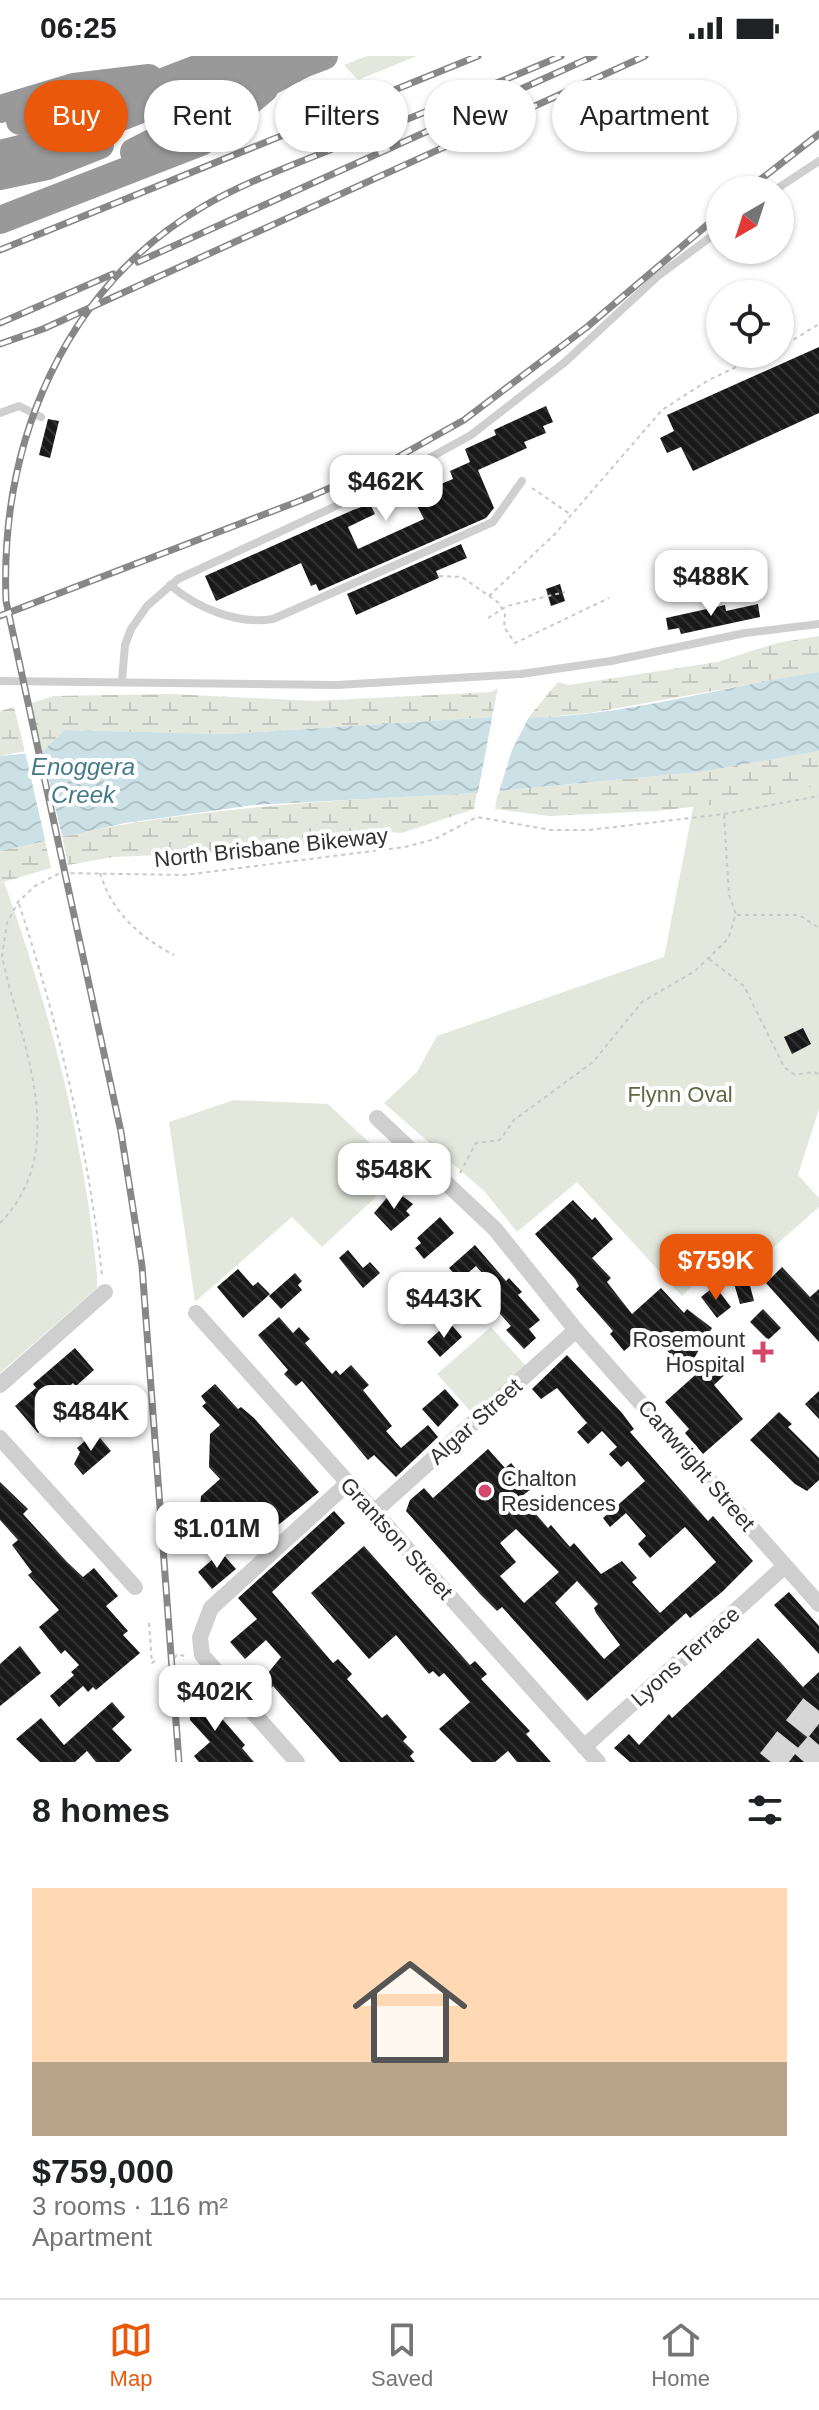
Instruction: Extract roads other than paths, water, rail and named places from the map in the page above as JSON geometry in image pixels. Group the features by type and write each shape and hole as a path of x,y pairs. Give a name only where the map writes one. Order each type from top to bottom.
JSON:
{"highway":[{"path":"160,80 242,56"},
{"path":"259,83 304,58"},
{"path":"0,154 69,137 169,99 304,58"},
{"path":"0,220 201,142 304,58"},
{"path":"0,109 74,87 144,85"},
{"path":"0,127 144,85"},
{"path":"0,176 47,166 144,130"},
{"path":"0,203 144,147"}],"street":[{"name":"Cartwright Street","path":"377,1118 495,1229 576,1330 819,1604"},
{"path":"0,1385 105,1292"},
{"name":"Grantson Street","path":"196,1313 598,1762"},
{"name":"Algar Street","path":"374,1512 576,1330"},
{"path":"0,1438 135,1587"},
{"path":"297,1762 196,1656 211,1608 347,1484"},
{"name":"Lyons Terrace","path":"584,1747 785,1566"}],"lane":[{"path":"794,177 819,161"},
{"path":"122,681 125,645 131,629 170,585 184,575 377,487 471,435 565,362 658,276 706,240"},
{"path":"0,413 19,406 41,417"},
{"path":"170,585 186,597 240,621 273,619 493,522 522,481"},
{"path":"0,681 337,685 521,674 611,661 745,633 819,624"}],"water":[{"name":"Enoggera Creek","path":"819,672 819,751 700,772 477,793 254,805 125,823 0,851 0,756 42,752 64,730 226,734 492,717 574,715"}],"tunnel":[{"path":"771,1762 819,1701"},
{"path":"804,1762 819,1745"}],"railway":[{"path":"0,250 478,56"},
{"path":"179,1762 142,1266 121,1132 6,601 7,542 15,484 29,428 50,375 78,325 113,280 155,240 204,206 254,181 561,56"},
{"path":"138,262 594,56"},
{"path":"0,344 43,329 645,56"},
{"path":"765,176 819,134"},
{"path":"0,616 307,498 389,462 464,420 587,327 706,226"},
{"path":"0,323 113,274"}],"place":[{"name":"Rosemount Hospital","path":"763,1352"},
{"name":"Chalton Residences","path":"485,1491"}],"park label":[{"name":"Flynn Oval","path":"680,1094"}]}
